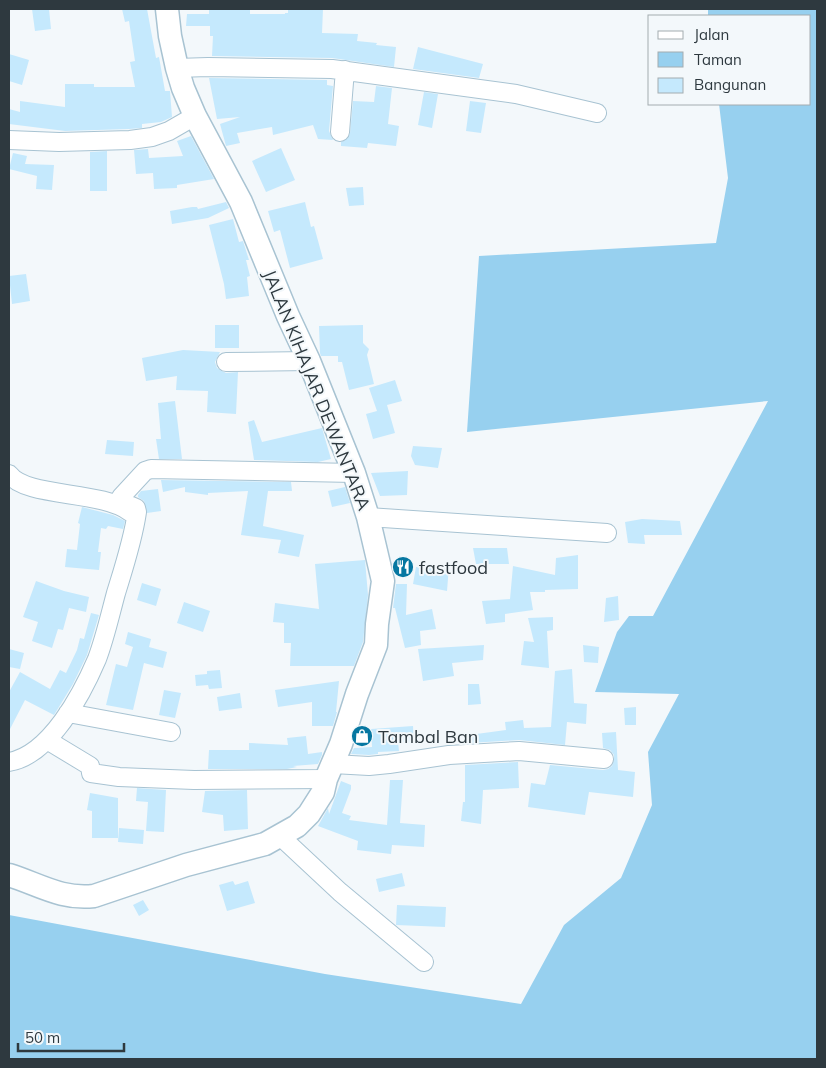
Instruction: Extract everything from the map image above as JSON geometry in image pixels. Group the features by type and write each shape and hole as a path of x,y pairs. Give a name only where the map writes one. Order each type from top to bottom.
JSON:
{"main road":[{"name":"JALAN KIHAJAR DEWANTARA","path":"9,875 66,896 79,898 106,894 186,864 250,849 280,836 297,826 309,814 323,792 329,771 341,744 356,694 376,645 383,581 368,516 354,473 309,361 288,316 241,202 195,116 177,68 170,36 167,9"}],"street":[{"path":"177,68 318,68 345,70 516,94 597,113"},
{"path":"340,132 345,70"},
{"path":"9,140 130,140 152,137 169,131 195,116"},
{"path":"226,362 309,361"},
{"path":"9,762 27,756 47,740 68,713 81,692 99,653 136,521 137,510 122,502 121,497 148,469 354,473"},
{"path":"9,474 20,484 54,492 77,494 115,504 129,511 136,521"},
{"path":"368,516 607,533"},
{"path":"68,713 171,732"},
{"path":"47,740 90,766 91,773 111,776 194,780 329,771 449,755 519,751 604,759"},
{"path":"280,836 340,892 424,962"}],"green space":[{"path":"708,9 817,9 817,1059 9,1059 9,915 325,974 521,1004 564,925 621,878 652,805 648,752 679,694 595,692 617,632 629,616 653,616 768,401 467,432 479,256 716,243 728,178 719,105 811,105 811,15 708,15"}],"building":[{"path":"32,9 49,9 51,29 35,31"},
{"path":"122,9 147,9 156,58 159,57 165,91 170,91 172,117 161,122 142,124 142,128 129,129 65,131 9,124 9,109 20,112 20,101 65,107 65,84 94,84 94,87 135,87 130,62 135,61 129,21 125,22"},
{"path":"209,9 250,9 250,14 285,14 288,13 288,9 323,9 322,33 358,34 357,41 396,47 394,67 332,58 212,56 213,36 210,36 210,26 186,26 187,14 209,14"},
{"path":"418,47 483,64 479,78 413,69"},
{"path":"9,54 29,60 22,85 9,81"},
{"path":"209,78 327,80 327,85 333,86 329,131 333,140 318,139 313,125 273,135 272,127 237,133 240,143 226,146 220,124 240,117 217,119"},
{"path":"376,86 392,88 388,124 399,126 396,146 368,143 367,148 341,146 341,142 348,138 350,133 353,101 374,102"},
{"path":"424,92 438,94 432,128 418,125"},
{"path":"470,101 486,103 481,133 466,131"},
{"path":"191,136 214,179 177,185 177,188 154,189 153,173 136,174 134,150 148,149 149,158 183,156 177,141"},
{"path":"281,148 295,180 266,192 252,161"},
{"path":"107,151 107,191 90,191 90,152"},
{"path":"13,153 27,156 25,164 54,165 52,190 36,189 37,176 9,169"},
{"path":"363,187 364,205 349,206 346,188"},
{"path":"226,202 229,208 208,218 172,224 170,211 192,207 197,207 198,209"},
{"path":"305,202 311,227 314,226 323,259 290,268 280,230 274,232 268,211"},
{"path":"233,219 239,242 243,241 249,260 246,260 250,276 247,277 249,296 226,299 209,225"},
{"path":"26,274 30,301 12,304 9,276"},
{"path":"215,325 239,325 239,348 215,348"},
{"path":"363,325 363,343 369,349 367,355 374,384 349,390 342,362 338,362 338,356 321,356 319,326"},
{"path":"183,350 220,352 215,362 217,368 226,373 238,372 236,414 207,412 208,391 176,390 177,376 146,381 142,358"},
{"path":"395,380 402,401 387,405 395,433 373,439 366,414 377,411 369,388"},
{"path":"175,401 182,459 159,459 156,439 161,439 158,403"},
{"path":"254,420 262,442 322,428 331,459 318,462 254,460 248,422"},
{"path":"107,440 134,442 133,456 105,454"},
{"path":"413,446 442,448 438,468 415,465 411,456"},
{"path":"408,471 407,495 380,496 371,473"},
{"path":"161,480 291,482 292,491 268,491 263,526 304,535 299,557 278,553 281,540 241,535 248,491 208,493 208,495 185,492 185,487 163,492"},
{"path":"345,487 350,503 332,507 328,491"},
{"path":"158,489 161,511 147,513 144,501 138,495 141,491"},
{"path":"82,507 113,515 125,521 123,529 108,526 106,529 101,528 98,552 101,552 99,570 65,567 67,549 77,550 80,524 78,523"},
{"path":"642,519 680,521 682,535 644,535 645,544 628,543 625,522"},
{"path":"473,548 507,548 509,564 476,564"},
{"path":"578,555 578,589 530,592 533,610 505,614 505,622 486,624 482,601 510,599 513,566 555,575 556,558"},
{"path":"365,560 368,595 363,642 354,666 290,666 291,643 284,643 284,623 273,622 275,603 319,609 315,564"},
{"path":"449,566 447,591 413,584 416,567"},
{"path":"36,581 89,597 86,612 69,608 63,630 58,629 52,648 32,641 38,622 23,617"},
{"path":"142,583 161,589 156,606 137,600"},
{"path":"396,584 407,584 406,615 432,609 436,629 420,631 421,645 405,648 395,608 393,608"},
{"path":"618,596 619,620 604,622 606,598"},
{"path":"184,602 210,611 203,632 177,623"},
{"path":"91,613 99,615 87,655 73,684 54,715 25,700 9,731 9,692 20,672 50,689 60,670 66,673 77,650 80,638 84,639"},
{"path":"553,617 553,630 547,631 549,668 521,665 524,641 534,642 528,618"},
{"path":"128,632 151,639 149,647 167,652 163,668 144,663 133,710 106,705 116,664 127,667 133,647 125,644"},
{"path":"484,645 483,660 452,663 454,676 423,681 418,649"},
{"path":"583,645 599,647 598,663 584,662"},
{"path":"9,649 24,653 20,669 9,667"},
{"path":"572,669 574,703 587,704 586,724 567,722 565,745 519,740 470,743 469,735 506,730 505,722 523,720 524,728 551,727 555,671"},
{"path":"220,670 222,688 209,689 208,685 196,686 195,675 207,674 207,671"},
{"path":"339,681 337,712 333,726 312,726 312,702 278,707 275,690"},
{"path":"468,684 479,684 481,704 468,705"},
{"path":"164,690 181,693 175,718 159,715"},
{"path":"240,693 242,708 219,711 217,697"},
{"path":"636,707 636,725 625,725 624,708"},
{"path":"413,726 414,742 398,742 399,751 378,752 378,754 369,755 351,754 354,748 372,747 371,729"},
{"path":"616,732 618,770 635,772 633,797 589,792 585,815 528,807 531,783 545,785 550,765 603,770 612,766 614,755 610,750 603,748 602,733"},
{"path":"306,736 308,754 322,752 318,764 293,766 297,767 287,769 208,769 209,750 249,750 249,743 288,745 287,738"},
{"path":"518,762 519,788 483,790 481,824 461,821 463,802 465,802 465,765"},
{"path":"390,780 403,780 400,823 425,825 424,847 392,845 391,854 357,850 358,841 318,826 328,808 329,814 341,781 351,785 342,813 351,816 349,820 387,825"},
{"path":"137,788 166,790 164,832 146,831 148,802 136,801"},
{"path":"247,790 248,829 224,831 223,815 202,812 205,791"},
{"path":"90,793 118,798 118,838 92,838 92,811 87,810"},
{"path":"119,828 144,830 143,844 118,842"},
{"path":"402,873 405,886 379,892 376,879"},
{"path":"233,881 235,885 248,881 255,903 227,911 219,885"},
{"path":"143,900 149,910 139,916 133,905"},
{"path":"397,905 446,907 445,927 396,925"}],"place":[{"name":"fastfood","path":"403,567"},
{"name":"Tambal Ban","path":"362,736"}]}
